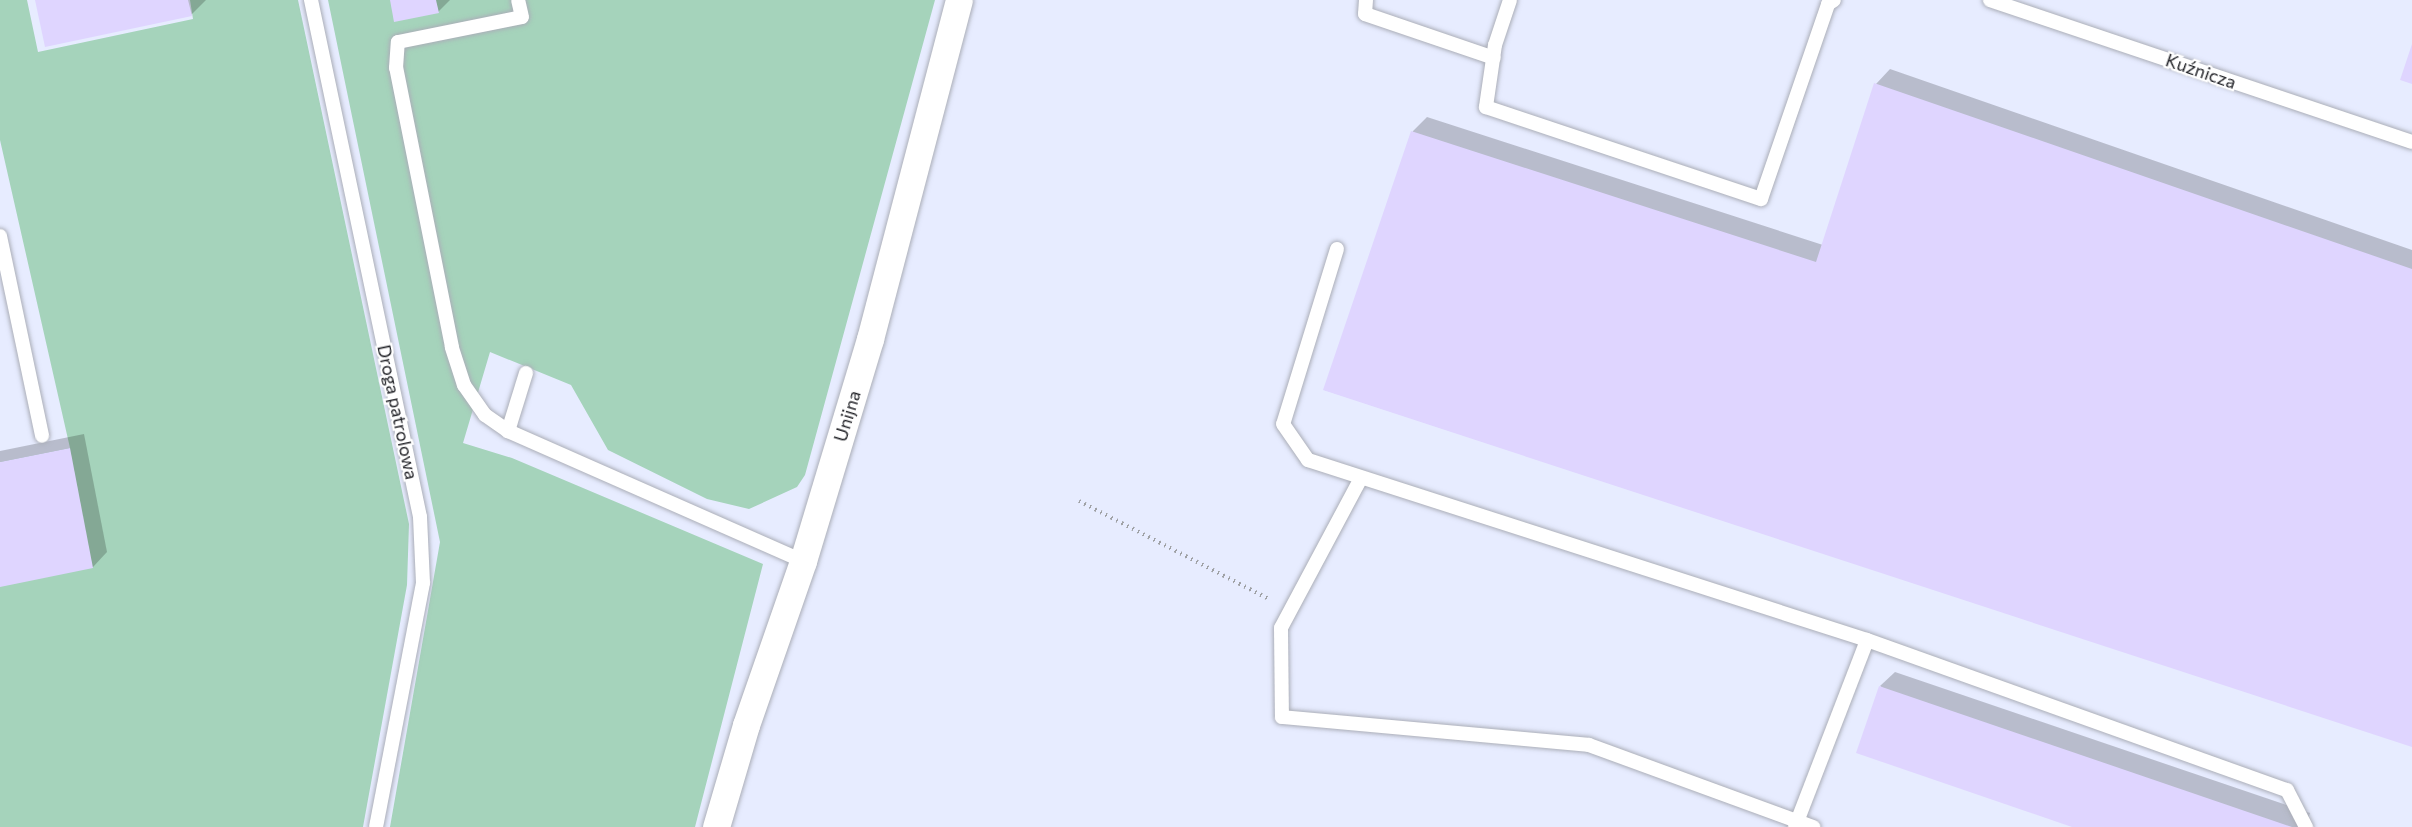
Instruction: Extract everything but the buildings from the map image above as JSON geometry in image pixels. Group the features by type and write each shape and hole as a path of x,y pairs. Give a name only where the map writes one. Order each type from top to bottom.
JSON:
{"street":[{"name":"Unijna","path":"716,827 746,725 803,561 870,339 959,0"}],"lane":[{"name":"Droga patrolowa","path":"311,0 420,517 423,584 376,827"},
{"path":"518,0 522,17 398,42 396,68 452,347 464,385 484,416 508,431 803,561"},
{"path":"1365,0 1365,14 1494,51"},
{"path":"1510,0 1494,51 1486,107 1761,199 1828,4 1834,0"},
{"name":"Kuźnicza","path":"1990,0 2412,142"},
{"path":"0,236 42,436"},
{"path":"1337,249 1283,424 1308,460 1867,640 2287,790 2306,827"},
{"path":"508,431 526,373"},
{"path":"1361,478 1281,628 1282,717 1589,745 1796,824 1813,827"},
{"path":"1796,824 1867,640"}],"path":[{"path":"1079,501 1291,610"}],"shaded area":[{"path":"0,0 2412,0 2412,827 0,827"}],"green space":[{"path":"0,0 27,0 38,52 193,19 190,0 298,0 409,524 407,585 363,827 0,827 0,462 70,448 0,140"},
{"path":"328,0 935,0 805,475 797,487 749,509 707,499 608,450 571,385 490,352 463,443 512,458 763,564 695,827 390,827 440,542"}]}
